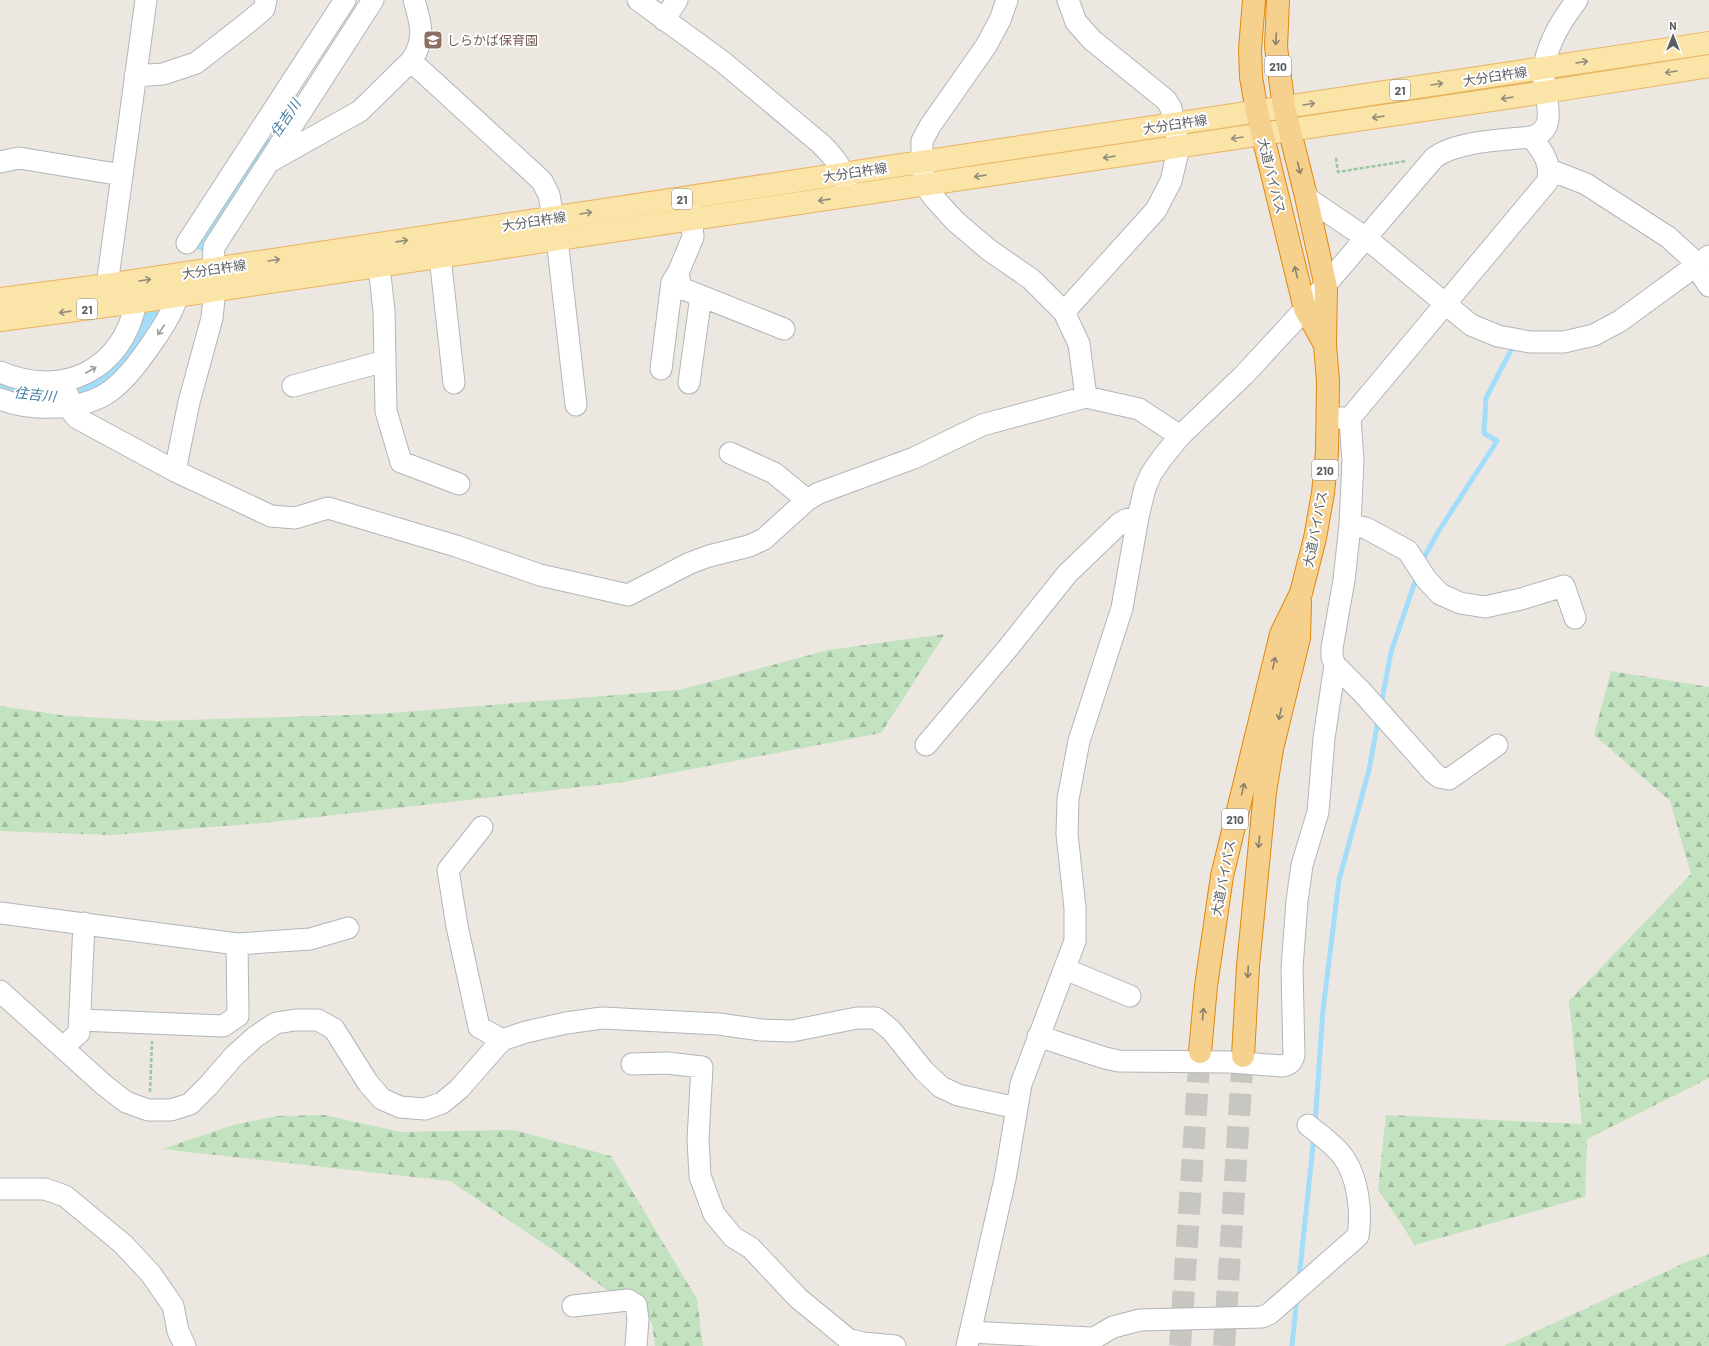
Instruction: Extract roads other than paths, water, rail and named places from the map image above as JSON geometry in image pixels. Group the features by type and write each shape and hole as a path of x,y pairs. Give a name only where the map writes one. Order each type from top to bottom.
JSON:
{"highway":[{"name":"大道バイパス","path":"1254,0 1250,49 1251,77 1256,112 1305,309 1325,345"},
{"name":"大道バイパス","path":"1200,1052 1206,986 1222,876 1281,634 1301,593 1315,538 1323,493 1328,417 1328,381 1325,345 1326,287 1305,192 1284,108 1276,47 1278,0"},
{"name":"大道バイパス","path":"1243,1056 1248,966 1265,792 1272,749 1299,638 1301,593"}],"main road":[{"name":"大分臼杵線","path":"439,246 553,218 1709,43"},
{"name":"大分臼杵線","path":"0,320 108,296 378,255 439,246 557,239 1179,147 1709,66"},
{"name":"大分臼杵線","path":"0,299 108,296 136,302 178,295 213,280"}],"street":[{"path":"108,296 122,174 146,0"},
{"path":"135,76 163,74 196,63 264,9 266,0"},
{"path":"186,243 345,0"},
{"path":"175,471 189,402 212,318 214,247 373,0"},
{"path":"267,163 360,111 411,61 416,54 421,40 419,18 414,0"},
{"path":"638,0 723,62 786,114 836,159 844,174 848,196"},
{"path":"664,20 677,0"},
{"path":"1007,0 1000,20 986,46 930,126 922,140 922,162 925,184 934,198 955,221 989,250 1031,279 1064,312 1079,344 1086,397"},
{"path":"1064,312 1156,210 1171,181 1179,147 1171,108 1166,100 1092,40 1076,22 1068,0"},
{"path":"1308,1125 1331,1144 1344,1158 1353,1176 1358,1201 1358,1236 1269,1314 1262,1317 1140,1320 1113,1327 1090,1338 968,1339 1005,1179 1021,1084 1075,941 1074,908 1067,834 1068,799 1079,741 1122,608 1138,518 1145,488 1151,474 1180,436 1244,375 1326,287 1424,168 1441,152 1461,146 1531,137 1542,132 1547,122 1548,107 1543,68 1546,55 1556,31 1577,0"},
{"path":"411,61 542,181 549,195 557,239 576,405"},
{"path":"1497,745 1449,779 1439,777 1362,692 1335,665 1332,657 1332,648 1344,580 1350,525 1353,461 1350,418 1547,182 1550,170 1540,147 1531,137"},
{"path":"0,162 19,158 122,174"},
{"path":"1550,170 1586,184 1668,238 1689,256 1702,260"},
{"path":"1305,192 1310,200 1366,238 1472,325 1498,336 1530,342 1564,342 1594,335 1620,322 1702,260"},
{"path":"661,369 672,282 678,272 693,237 690,197"},
{"path":"439,246 454,383"},
{"path":"378,255 384,312 386,411 401,462 460,484"},
{"path":"1702,260 1709,286"},
{"path":"678,272 681,288 784,329"},
{"path":"0,399 31,407 70,407 83,405 96,400 118,385 137,364 173,311 178,295"},
{"path":"689,383 701,296"},
{"path":"0,372 26,381 66,381 94,368 112,354 122,341 129,327 136,302"},
{"path":"293,386 385,361"},
{"path":"66,381 70,407 77,418 175,471 271,516 295,518 328,508 456,546 540,575 628,595 690,563 709,556 749,546 764,539 807,500 820,493 914,458 982,425 1086,397 1139,410 1180,436"},
{"path":"1328,417 1350,418"},
{"path":"730,453 774,473 807,500"},
{"path":"926,744 1008,648 1067,574 1125,520 1138,518"},
{"path":"1350,525 1366,528 1408,552 1426,579 1440,594 1460,603 1485,607 1521,599 1564,586 1575,618"},
{"path":"1038,1036 1105,1058 1119,1061 1230,1062 1283,1066 1288,1065 1293,1061 1292,968 1297,901 1302,865 1318,812 1324,738 1335,665"},
{"path":"482,827 448,870 457,926 478,1027 502,1040"},
{"path":"0,913 237,944 310,939 348,928"},
{"path":"63,1048 79,1033 84,923"},
{"path":"80,1020 223,1026 238,1016 237,944"},
{"path":"1065,969 1130,996"},
{"path":"0,992 126,1102 148,1110 171,1110 190,1104 234,1056 255,1037 276,1024 295,1020 318,1020 334,1029 368,1083 382,1099 400,1107 424,1109 442,1103 460,1089 502,1040 553,1026 602,1018 718,1024 761,1030 792,1031 857,1018 876,1018 891,1030 924,1071 941,1088 958,1095 1016,1108"},
{"path":"632,1064 667,1063 702,1067 698,1139 700,1176 714,1214 733,1237 751,1248 798,1298 848,1339 863,1343 894,1346"},
{"path":"0,1188 45,1189 65,1196 123,1244 151,1274 173,1306 178,1331 185,1346"},
{"path":"573,1306 628,1300 636,1305 638,1319 636,1346"}],"waterway":[{"name":"住吉川","path":"206,237 264,152"},
{"name":"住吉川","path":"0,388 15,393 47,398 78,394 93,388 107,380 119,369 138,344 155,316"},
{"path":"1421,563 1438,532 1497,441 1484,433 1486,398 1511,350 1511,345"},
{"path":"1381,705 1391,652 1417,576"},
{"path":"1315,1124 1323,1010 1339,880 1369,770 1378,720"},
{"path":"1299,1279 1314,1136"},
{"path":"1292,1346 1297,1297"}],"tunnel":[{"path":"1180,1346 1200,1052"},
{"path":"1224,1346 1243,1056"}],"place":[{"name":"しらかば保育園","path":"433,40"}]}
